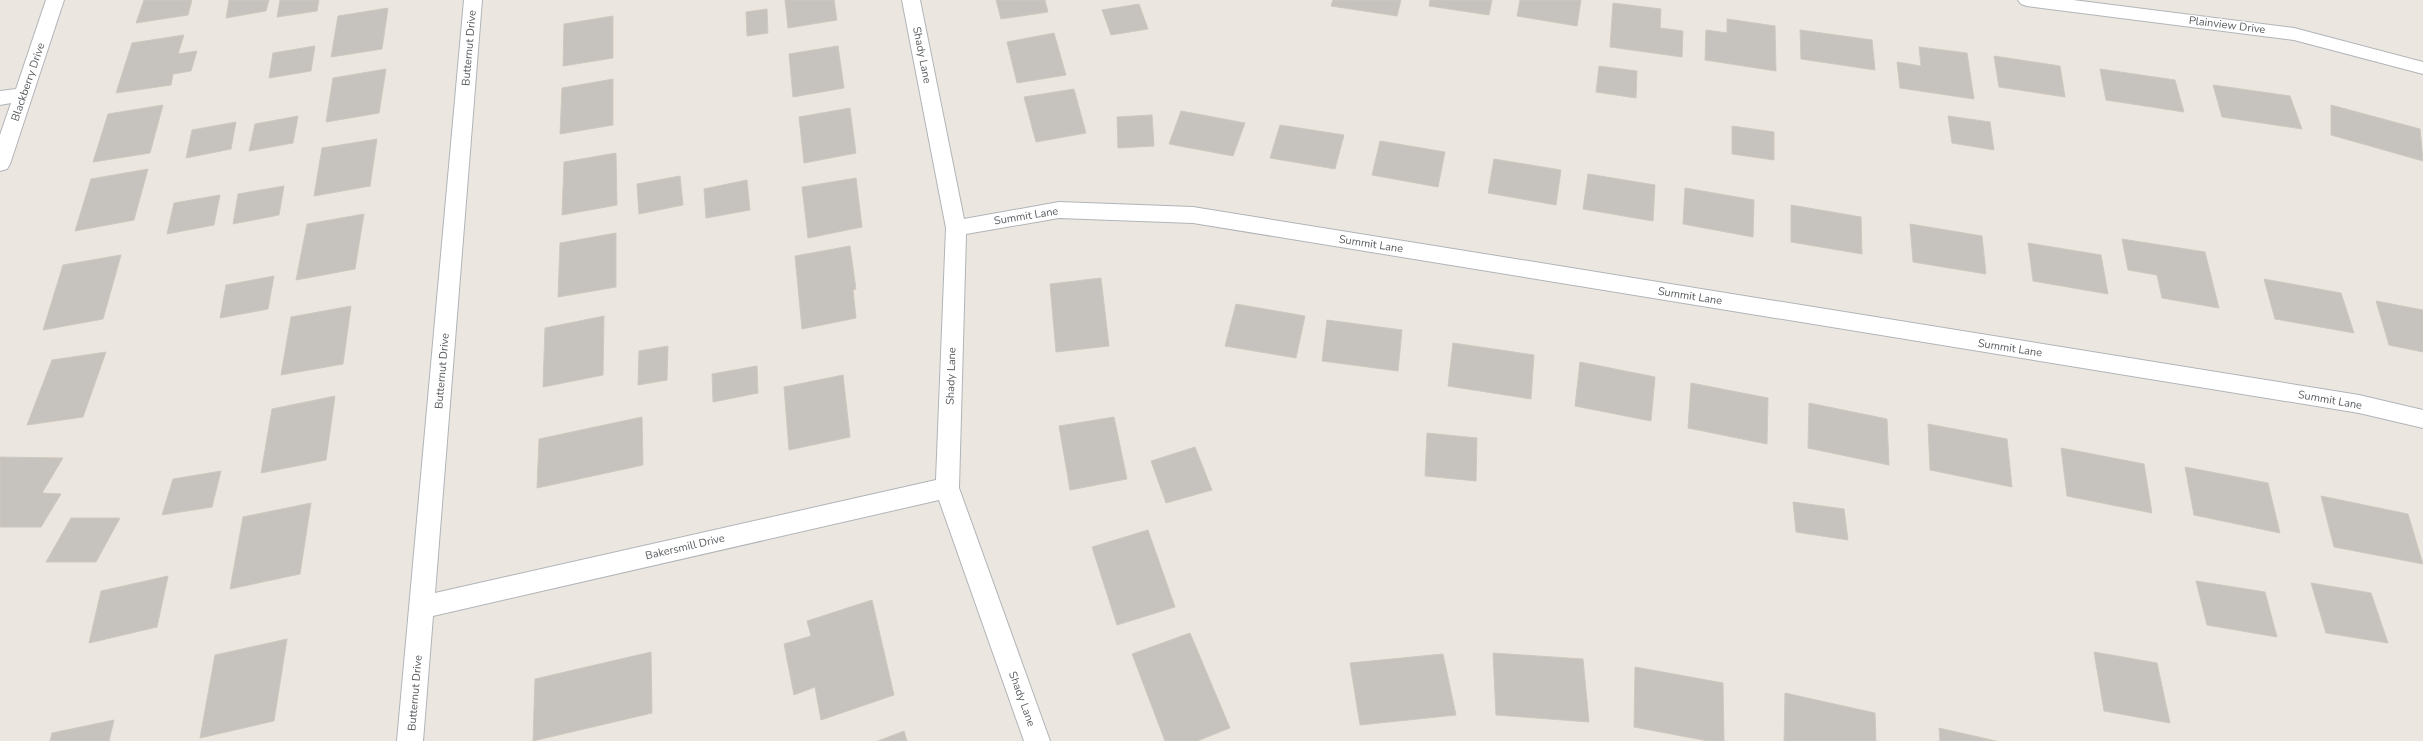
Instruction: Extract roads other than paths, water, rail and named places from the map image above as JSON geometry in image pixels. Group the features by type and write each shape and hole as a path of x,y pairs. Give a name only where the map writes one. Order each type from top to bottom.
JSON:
{"street":[{"name":"Blackberry Drive","path":"0,164 25,94 55,0"},
{"name":"Butternut Drive","path":"410,741 473,0"},
{"name":"Shady Lane","path":"911,0 956,228 947,488 1037,741"},
{"name":"Plainview Drive","path":"2027,0 2294,34 2423,68"},
{"path":"0,98 25,94"},
{"name":"Summit Lane","path":"956,228 1059,210 1193,215 2359,404 2423,419"},
{"name":"Bakersmill Drive","path":"422,606 947,488"}]}
